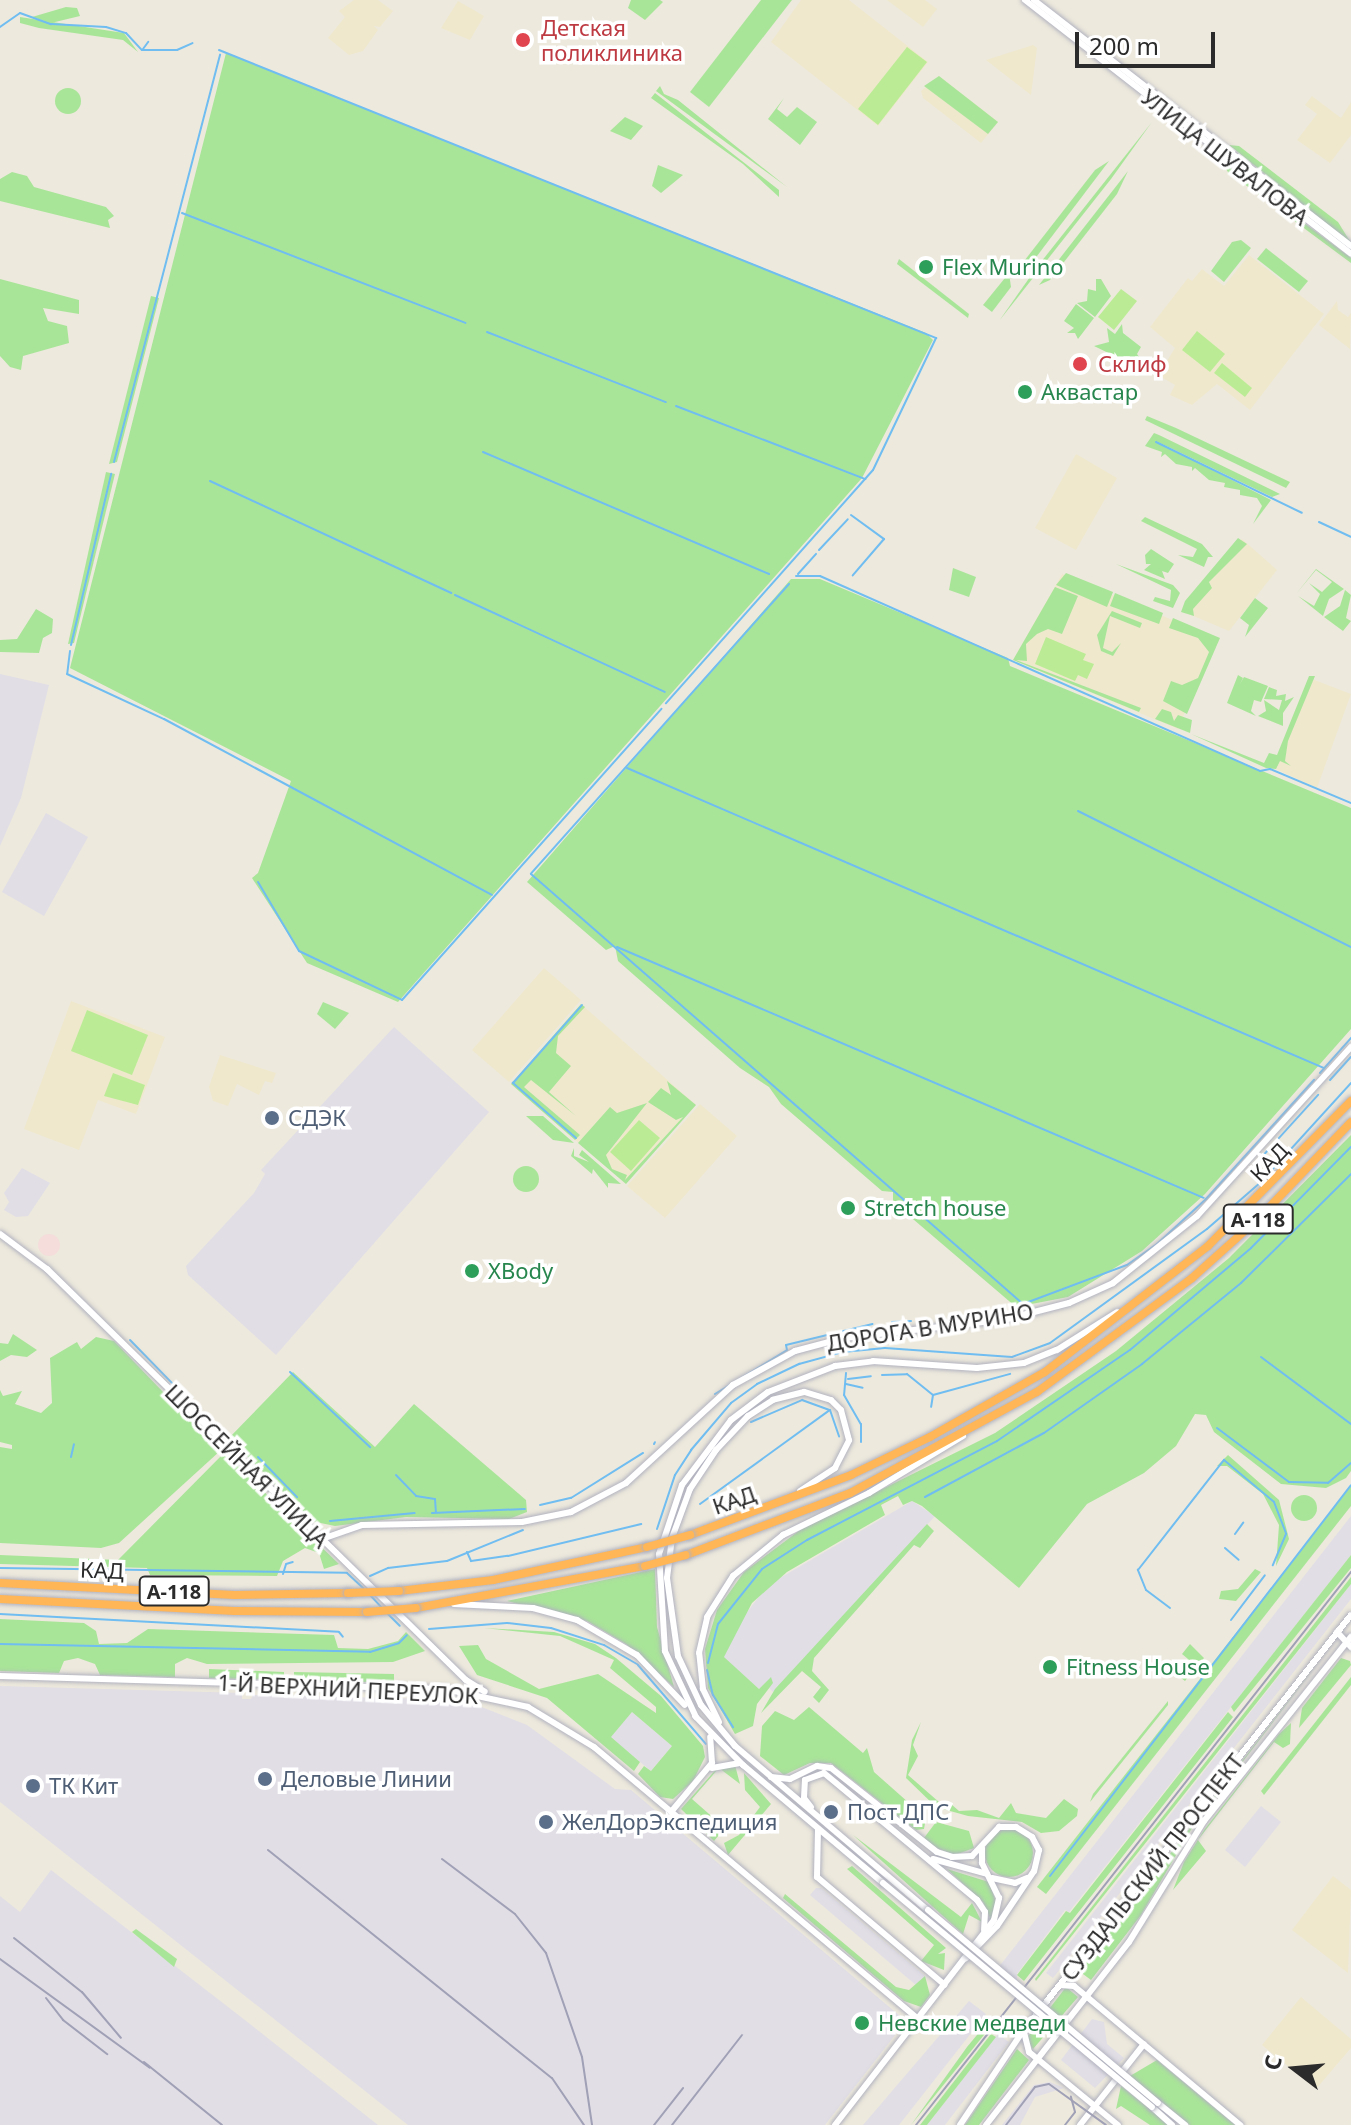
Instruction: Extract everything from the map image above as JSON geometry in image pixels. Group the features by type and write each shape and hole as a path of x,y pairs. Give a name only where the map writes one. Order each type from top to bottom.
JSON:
{"highway":[{"name":"КАД","path":"0,1583 235,1595 399,1591 493,1580 647,1547 762,1510 851,1475 1045,1372 1170,1278 1281,1176 1351,1101"},
{"name":"КАД","path":"0,1599 235,1611 367,1612 454,1604 686,1555 850,1493 965,1435 1158,1307 1259,1218 1351,1122"}],"main road":[{"name":"УЛИЦА ШУВАЛОВА","path":"1025,0 1351,254"},
{"name":"УЛИЦА ШУВАЛОВА","path":"1034,0 1351,246"},
{"name":"ДОРОГА В МУРИНО","path":"322,1539 342,1529 376,1523 522,1522 571,1512 626,1483 733,1385 795,1351 844,1338 1007,1319 1069,1303 1113,1283 1197,1216 1351,1047"},
{"name":"ШОССЕЙНАЯ УЛИЦА","path":"0,1234 47,1269 457,1671 477,1688 495,1697"},
{"path":"696,1717 665,1651 659,1554 686,1478 742,1410 800,1377 853,1363 977,1368 1024,1363 1057,1350 1170,1278"},
{"path":"762,1510 814,1484 842,1460 849,1430 831,1400 804,1392 787,1395 748,1416 705,1463 675,1527 667,1578 673,1641 691,1689 726,1736 886,1880 1155,2105 1185,2125"},
{"path":"726,1736 708,1703 699,1662 707,1617 725,1586 783,1535 869,1493 965,1435"},
{"path":"454,1604 533,1608 606,1633 653,1669 743,1765 818,1829 886,1880"},
{"name":"СУЗДАЛЬСКИЙ ПРОСПЕКТ","path":"960,2125 1028,2025 1351,1615"},
{"path":"1337,1632 1350,1641"},
{"name":"СУЗДАЛЬСКИЙ ПРОСПЕКТ","path":"986,2125 1145,1920 1204,1821 1350,1641"},
{"path":"445,1689 456,1683 457,1671"},
{"name":"1-Й ВЕРХНИЙ ПЕРЕУЛОК","path":"0,1676 445,1689 495,1697 569,1729 919,2020"},
{"path":"671,1812 708,1770 715,1748 702,1724"},
{"path":"708,1770 729,1761 743,1765"},
{"path":"769,1776 790,1779 824,1766 937,1852 964,1859 982,1846 999,1827 1027,1831 1039,1850 1030,1876 1003,1919 966,1958"},
{"path":"819,1818 802,1789 806,1777 816,1772 835,1780 981,1905 986,1920 983,1934"},
{"path":"818,1829 817,1877 945,1985"},
{"path":"835,2125 966,1958 999,1905 982,1846"},
{"path":"919,1851 1015,1883 1030,1876"},
{"path":"1060,1985 1068,1983 1087,1996 1240,2125"},
{"path":"1028,2025 1023,2043 1118,2125"},
{"path":"1084,2124 1144,2044"},
{"path":"1155,2105 1172,2125"}],"shaded area":[{"path":"354,0 378,0 393,11 380,27 374,26 378,30 363,51 349,55 328,38 345,17 339,11"},
{"path":"801,0 849,0 928,62 878,126 771,42"},
{"path":"887,0 925,0 937,9 923,27"},
{"path":"458,1 484,16 470,40 441,28"},
{"path":"1033,45 1037,48 1031,95 986,60"},
{"path":"939,76 998,122 981,143 923,98 921,91"},
{"path":"1312,96 1341,118 1351,102 1351,135 1330,163 1297,140 1317,114 1305,105"},
{"path":"1249,255 1324,314 1250,410 1217,384 1192,405 1170,395 1175,385 1158,375 1175,348 1150,327 1188,278 1192,281 1202,269 1224,286"},
{"path":"1337,301 1338,310 1348,317 1351,313 1350,349 1319,325"},
{"path":"1076,454 1117,478 1076,550 1035,528"},
{"path":"1242,539 1277,570 1229,631 1184,612"},
{"path":"1062,574 1216,638 1178,729 1013,660"},
{"path":"0,674 49,685 21,798 0,846"},
{"path":"1312,679 1351,694 1317,788 1276,769"},
{"path":"46,813 88,837 44,916 2,892"},
{"path":"544,968 581,1000 509,1082 472,1050"},
{"path":"71,1001 165,1037 136,1114 98,1100 79,1150 24,1129"},
{"path":"581,1004 696,1105 626,1184 511,1084"},
{"path":"394,1027 489,1112 276,1355 188,1275 186,1266 254,1193 265,1174 261,1170"},
{"path":"220,1055 276,1073 272,1083 265,1081 259,1095 237,1084 228,1106 213,1101 209,1087"},
{"path":"700,1104 737,1136 665,1218 627,1186"},
{"path":"22,1168 50,1183 28,1216 16,1217 4,1210 9,1202 4,1193"},
{"path":"45,1234 53,1234 60,1245 53,1256 45,1256 38,1249 38,1241"},
{"path":"912,1501 935,1516 792,1677 773,1692 765,1684 759,1689 723,1657 741,1620 768,1585"},
{"path":"1351,1516 1351,1555 1069,1912 1065,1910 1017,1974 1017,1983 998,1968"},
{"path":"1351,1584 1351,1599 1053,1978 1046,1973"},
{"path":"0,1686 242,1693 242,1699 251,1699 253,1695 436,1699 479,1706 527,1725 615,1789 631,1790 906,2021 825,2125 408,2125 0,1802"},
{"path":"632,1712 672,1746 651,1771 610,1737"},
{"path":"1261,1806 1281,1822 1245,1867 1225,1850"},
{"path":"51,1870 378,2125 0,2125 0,1896 20,1912"},
{"path":"1333,1876 1351,1890 1348,1973 1292,1930"},
{"path":"816,1888 821,1888 925,1976 917,1986 810,1895"},
{"path":"1301,1997 1351,2039 1351,2048 1316,2089 1262,2045"},
{"path":"969,2001 986,2014 899,2125 863,2125"},
{"path":"1092,2019 1104,2022 1107,2044 1124,2058 1095,2088 1061,2060"},
{"path":"998,2034 1009,2042 945,2125 927,2125"},
{"path":"1050,2082 1064,2088 1035,2097 1020,2125 1002,2125 1034,2085"}],"green space":[{"path":"631,0 663,2 645,20 628,8"},
{"path":"761,0 792,0 709,107 690,92"},
{"path":"66,7 77,8 80,16 51,23 32,17"},
{"path":"20,17 124,33 138,52 123,40 39,28 20,23"},
{"path":"907,47 927,62 878,125 858,109"},
{"path":"226,53 926,333 933,340 862,478 398,1002 307,963 252,878 258,873 291,781 70,668"},
{"path":"939,76 998,122 988,134 924,86"},
{"path":"660,86 664,94 678,100 787,187 656,91"},
{"path":"68,88 77,92 81,101 77,110 68,114 59,110 55,101 59,92"},
{"path":"655,93 779,190 779,197 743,164 651,98"},
{"path":"784,98 777,109 787,117 797,107 817,122 800,145 768,119"},
{"path":"625,117 643,126 631,140 610,131"},
{"path":"1152,122 1111,179 999,321 1037,267"},
{"path":"1229,145 1239,146 1338,222 1351,243"},
{"path":"1109,161 1018,278 1021,265 1095,170"},
{"path":"1221,161 1351,258 1351,263 1228,172"},
{"path":"658,165 683,175 661,193 652,186"},
{"path":"1128,171 1117,194 1050,280 1039,285"},
{"path":"12,172 27,176 34,187 106,207 114,216 108,220 110,228 0,201 0,179"},
{"path":"1241,240 1251,248 1224,282 1211,271 1232,242"},
{"path":"1266,248 1308,281 1299,292 1257,259"},
{"path":"899,259 969,314 968,318 897,264"},
{"path":"1009,273 1011,287 992,312 983,305"},
{"path":"0,279 79,300 79,314 43,308 48,321 67,326 69,343 23,356 21,370 10,367 0,356"},
{"path":"1096,279 1101,279 1111,296 1095,317 1077,303 1087,301 1088,289 1096,291"},
{"path":"1121,289 1137,301 1114,330 1098,317"},
{"path":"151,296 159,298 117,462 109,464"},
{"path":"1076,304 1094,318 1078,339 1075,333 1067,333 1074,328 1064,321"},
{"path":"1122,324 1123,333 1141,347 1137,354 1142,361 1127,362 1094,346 1109,342 1107,328 1115,334"},
{"path":"1197,331 1225,354 1210,372 1182,350"},
{"path":"1222,363 1252,388 1245,397 1214,373"},
{"path":"1147,416 1290,482 1286,488 1145,420"},
{"path":"1154,433 1280,494 1272,497 1154,440 1271,500 1253,524 1262,506 1257,498 1240,495 1240,490 1209,480 1195,468 1192,471 1192,467 1176,464 1165,454 1161,457 1162,452 1145,446"},
{"path":"106,472 115,474 74,643 68,644"},
{"path":"1145,517 1202,544 1213,557 1208,557 1204,567 1178,555 1193,557 1197,549 1141,521"},
{"path":"1238,538 1247,544 1209,582 1212,588 1193,609 1194,616 1181,612 1185,601"},
{"path":"1151,549 1174,564 1168,573 1162,571 1165,579 1144,570 1151,564 1146,564 1145,555"},
{"path":"1116,564 1173,585 1180,593 1173,608 1153,601 1155,597 1170,601 1171,590"},
{"path":"953,568 976,577 969,597 949,590"},
{"path":"1316,569 1344,589 1329,599 1323,616 1298,596 1314,606 1320,594 1309,583 1322,592 1332,582 1316,570 1296,594"},
{"path":"1066,573 1113,592 1107,607 1056,585"},
{"path":"791,579 820,579 1008,658 1010,666 1351,808 1351,1029 1205,1194 1142,1251 1068,1297 1016,1307 893,1202 893,1192 882,1191 781,1104 769,1087 740,1068 618,961 615,946 606,950 527,882"},
{"path":"1055,587 1078,596 1062,634 1048,629 1037,634 1026,644 1027,661 1016,660 1141,708 1139,712 1013,660"},
{"path":"1345,590 1351,595 1346,618 1351,621 1343,631 1324,617 1340,606"},
{"path":"1115,593 1163,613 1159,624 1110,606"},
{"path":"1255,598 1268,608 1245,637 1249,625 1240,618"},
{"path":"36,609 53,619 52,633 43,638 39,653 0,652 0,640 17,639"},
{"path":"1112,611 1142,623 1140,628 1110,616 1103,648 1112,652 1121,643 1113,656 1101,651 1097,635"},
{"path":"1173,618 1220,638 1187,714 1163,701 1171,681 1182,685 1198,678 1209,652 1198,638 1169,628"},
{"path":"1046,637 1086,654 1083,660 1094,664 1087,679 1078,675 1075,681 1035,664"},
{"path":"1238,675 1243,678 1240,684 1244,677 1268,686 1261,702 1254,700 1251,711 1256,716 1227,703"},
{"path":"1309,676 1315,676 1288,741 1285,761 1291,766 1280,761 1276,769 1266,768 1191,734 1264,763 1269,753 1277,755"},
{"path":"1269,687 1277,690 1276,696 1286,694 1285,701 1294,697 1283,713 1283,726 1258,716 1266,711 1264,700 1279,710 1282,700 1264,699"},
{"path":"1162,709 1171,712 1174,721 1178,715 1192,720 1190,733 1155,719"},
{"path":"323,1002 349,1013 335,1029 317,1014"},
{"path":"581,1004 585,1007 558,1036 556,1053 571,1066 549,1092 576,1116 531,1080 524,1087 580,1135 575,1140 511,1084"},
{"path":"87,1010 148,1035 132,1075 71,1051"},
{"path":"113,1073 145,1085 138,1105 104,1096"},
{"path":"667,1081 696,1105 626,1184 578,1143 610,1107 617,1113 647,1103 606,1155 612,1169 627,1175 625,1180 683,1117 676,1120 648,1102 661,1088 671,1095"},
{"path":"526,1116 543,1116 574,1143 553,1140"},
{"path":"639,1120 660,1138 631,1171 610,1152"},
{"path":"1351,1135 1351,1471 1346,1478 1326,1488 1281,1484 1214,1432 1206,1415 1195,1414 1176,1446 1144,1473 1087,1504 1019,1588 922,1506 912,1501 903,1505 898,1496 881,1505 885,1515 787,1572 752,1603 724,1657 759,1689 771,1677 773,1683 757,1704 753,1726 735,1734 708,1688 705,1649 717,1610 744,1572 800,1530 995,1433 1116,1351 1229,1258"},
{"path":"574,1148 574,1156 589,1162 579,1155 582,1150 621,1184 608,1183 608,1188 593,1169 592,1174 571,1156"},
{"path":"526,1166 535,1170 539,1179 535,1188 526,1192 517,1188 513,1179 517,1170"},
{"path":"13,1334 37,1350 27,1357 11,1355 0,1361 0,1343 8,1344"},
{"path":"96,1337 114,1341 220,1451 119,1543 101,1548 0,1543 0,1447 12,1449 12,1445 0,1442 0,1390 3,1396 22,1391 15,1404 41,1413 52,1403 50,1358 77,1342 81,1349"},
{"path":"293,1372 375,1447 414,1404 526,1500 527,1512 509,1519 406,1517 335,1526 311,1521 229,1438"},
{"path":"224,1453 339,1564 324,1569 319,1553 305,1548 283,1561 277,1576 150,1575 147,1568 0,1564 0,1555 118,1560"},
{"path":"1228,1455 1279,1500 1289,1539 1276,1566 1279,1525 1263,1494 1227,1466 1217,1466"},
{"path":"1351,1486 1351,1506 1046,1894 1037,1887"},
{"path":"1304,1495 1313,1499 1317,1508 1313,1517 1304,1521 1295,1517 1291,1508 1295,1499"},
{"path":"927,1524 934,1531 920,1548 914,1545 814,1658 812,1671 829,1690 819,1703 813,1697 821,1687 802,1671 761,1713 775,1689"},
{"path":"1351,1555 1351,1568 1234,1712 1231,1707"},
{"path":"655,1569 657,1627 674,1687 626,1644 587,1621 507,1601"},
{"path":"1255,1569 1261,1572 1236,1601 1219,1599 1221,1591 1238,1589"},
{"path":"1351,1577 1351,1584 1036,1981 1035,1979"},
{"path":"0,1619 84,1623 96,1631 99,1644 127,1643 148,1629 334,1635 338,1648 368,1649 398,1641 406,1632 425,1651 393,1662 207,1664 187,1658 175,1664 175,1677 100,1675 95,1664 78,1658 64,1661 59,1673 0,1671"},
{"path":"484,1628 554,1632 595,1644 616,1658 661,1696 703,1746 705,1757 693,1781 673,1799 660,1797 638,1774 644,1766 651,1771 672,1746 632,1712 611,1737 640,1762 634,1771 547,1698 477,1675 459,1646 478,1645 486,1659 539,1689 598,1674 656,1713 656,1707 610,1668 614,1660 560,1636"},
{"path":"1190,1644 1204,1658 1185,1681 1177,1675 1188,1659 1182,1654"},
{"path":"1322,1658 1192,1828 1141,1915 1091,1980 1079,1971"},
{"path":"1341,1658 1350,1661 1351,1665 1299,1728 1302,1708"},
{"path":"209,1669 284,1672 284,1680 209,1678"},
{"path":"294,1672 394,1674 394,1683 294,1680"},
{"path":"1351,1677 1351,1685 1264,1795 1261,1791"},
{"path":"1168,1701 1168,1705 1090,1802 1093,1794"},
{"path":"809,1707 863,1753 867,1748 874,1772 926,1818 924,1829 916,1830 831,1763 810,1763 784,1775 760,1756 762,1726 775,1711 794,1720"},
{"path":"1228,1712 1233,1717 1024,1981 1017,1975 1066,1911 1070,1913"},
{"path":"921,1722 913,1745 918,1756 908,1775 947,1809 951,1804 959,1811 977,1810 999,1818 1011,1803 1016,1813 1046,1818 1064,1799 1078,1809 1077,1816 1059,1831 1041,1833 1022,1822 968,1816 936,1807 906,1778 912,1740"},
{"path":"1291,1723 1290,1744 1283,1748 1274,1742 1198,1840 1206,1851 1173,1890 1184,1862 1204,1830 1279,1734"},
{"path":"735,1765 740,1784 719,1768 692,1799 725,1828 714,1841 681,1809 718,1767"},
{"path":"744,1773 771,1804 728,1855 724,1843 739,1835 760,1807 745,1790"},
{"path":"936,1822 969,1831 974,1848 955,1855 936,1848 924,1838"},
{"path":"1009,1829 1026,1836 1033,1853 1026,1870 1009,1877 992,1870 985,1853 992,1836"},
{"path":"853,1835 961,1917 972,1903 982,1922 969,1915 963,1934"},
{"path":"852,1866 946,1948 938,1954 945,1953 944,1970 921,1961 934,1945 847,1869"},
{"path":"947,1869 989,1882 997,1905 991,1920 983,1902"},
{"path":"785,1894 896,1987 909,1990 925,1976 930,1995 921,2007 904,2001 783,1898"},
{"path":"136,1929 177,1959 174,1967 132,1932"},
{"path":"1066,1987 1078,1997 1033,2049 1026,2039"},
{"path":"986,2024 988,2030 911,2125 967,2047"},
{"path":"991,2034 996,2037 927,2125 920,2125"},
{"path":"1017,2049 1029,2060 979,2125 965,2125"},
{"path":"1157,2060 1235,2125 1190,2125 1130,2076"},
{"path":"1121,2086 1169,2125 1150,2125 1121,2106 1116,2109"}],"waterway":[{"path":"0,27 20,13 51,24 106,27 126,33 142,50 177,50 193,43"},
{"path":"143,49 148,42"},
{"path":"219,50 936,338 873,470 666,703"},
{"path":"114,462 220,55"},
{"path":"182,213 465,323"},
{"path":"487,332 666,402"},
{"path":"676,406 865,479"},
{"path":"1156,442 1302,513"},
{"path":"483,452 769,574"},
{"path":"71,645 111,474"},
{"path":"210,481 451,593"},
{"path":"851,515 884,539 853,575"},
{"path":"819,550 848,519"},
{"path":"1319,522 1351,537"},
{"path":"798,574 816,554"},
{"path":"796,576 820,576 1260,771 1270,769 1351,803"},
{"path":"789,584 531,874 1023,1304 1127,1265 1157,1244 1206,1199 1314,1080"},
{"path":"455,595 665,692"},
{"path":"70,651 67,674 164,719 492,895"},
{"path":"258,882 299,951 402,1000 661,709"},
{"path":"627,768 1324,1068"},
{"path":"1078,811 1351,947"},
{"path":"617,947 1204,1198"},
{"path":"576,1138 513,1083 582,1005"},
{"path":"1320,1073 1351,1038"},
{"path":"1330,1080 1351,1057"},
{"path":"657,1529 675,1475 691,1450 731,1403 757,1384 799,1364 843,1352 885,1348 1012,1357 1050,1343 1207,1229 1260,1183 1351,1083"},
{"path":"1259,1160 1318,1095"},
{"path":"708,1663 718,1624 762,1569 807,1540 997,1441 1130,1350 1251,1248 1351,1147"},
{"path":"925,1497 1044,1433 1142,1364 1241,1283 1351,1174"},
{"path":"892,1322 911,1321"},
{"path":"715,1394 787,1350 786,1345 873,1324"},
{"path":"130,1340 173,1384"},
{"path":"1261,1357 1351,1424"},
{"path":"290,1372 370,1447"},
{"path":"846,1373 844,1395 861,1424 861,1442"},
{"path":"882,1375 907,1374 933,1395 931,1407"},
{"path":"933,1395 1010,1374"},
{"path":"848,1379 871,1376"},
{"path":"846,1384 863,1388"},
{"path":"751,1422 802,1400 830,1410 839,1436"},
{"path":"700,1504 830,1410"},
{"path":"1217,1428 1289,1482 1328,1483 1351,1463"},
{"path":"71,1457 74,1444"},
{"path":"540,1505 571,1498 643,1453"},
{"path":"258,1457 297,1497"},
{"path":"1170,1608 1146,1590 1138,1570 1224,1460 1274,1502 1286,1534 1273,1565"},
{"path":"396,1475 416,1496 435,1499 436,1512"},
{"path":"1050,1876 1351,1485"},
{"path":"432,1513 525,1509"},
{"path":"330,1521 415,1513"},
{"path":"1235,1534 1243,1523"},
{"path":"467,1552 471,1561 508,1556 641,1524"},
{"path":"370,1576 388,1568 447,1561 523,1530"},
{"path":"1225,1548 1239,1560"},
{"path":"283,1574 286,1564 293,1562"},
{"path":"0,1568 347,1573 363,1588"},
{"path":"1231,1620 1265,1575"},
{"path":"370,1595 382,1608"},
{"path":"387,1613 400,1626"},
{"path":"0,1614 339,1632 343,1637"},
{"path":"429,1629 507,1623 551,1628 604,1645 638,1665 706,1744"},
{"path":"0,1644 370,1652 399,1643 407,1635"},
{"path":"707,1670 713,1695 733,1727"}],"tram line":[{"path":"1006,2125 1035,2087 1049,2084 1106,2125"},
{"path":"1065,2125 1075,2112 1071,2097"}],"railway":[{"path":"916,2125 1351,1572"},
{"path":"268,1850 552,2078 584,2125"},
{"path":"442,1859 515,1914 546,1953 582,2057 592,2125"},
{"path":"14,1938 82,1992 121,2038"},
{"path":"0,1959 150,2068"},
{"path":"46,1998 63,2020 107,2054"},
{"path":"672,2125 742,2035"},
{"path":"144,2062 222,2125"},
{"path":"654,2125 683,2088"}],"place":[{"name":"Детская поликлиника","path":"523,40"},
{"name":"Flex Murino","path":"926,267"},
{"name":"Склиф","path":"1080,364"},
{"name":"Аквастар","path":"1025,392"},
{"name":"СДЭК","path":"272,1118"},
{"name":"Stretch house","path":"848,1208"},
{"name":"XBody","path":"472,1271"},
{"name":"Fitness House","path":"1050,1667"},
{"name":"Деловые Линии","path":"265,1779"},
{"name":"ТК Кит","path":"33,1786"},
{"name":"Пост ДПС","path":"831,1812"},
{"name":"ЖелДорЭкспедиция","path":"546,1822"},
{"name":"Невские медведи","path":"862,2023"}]}
